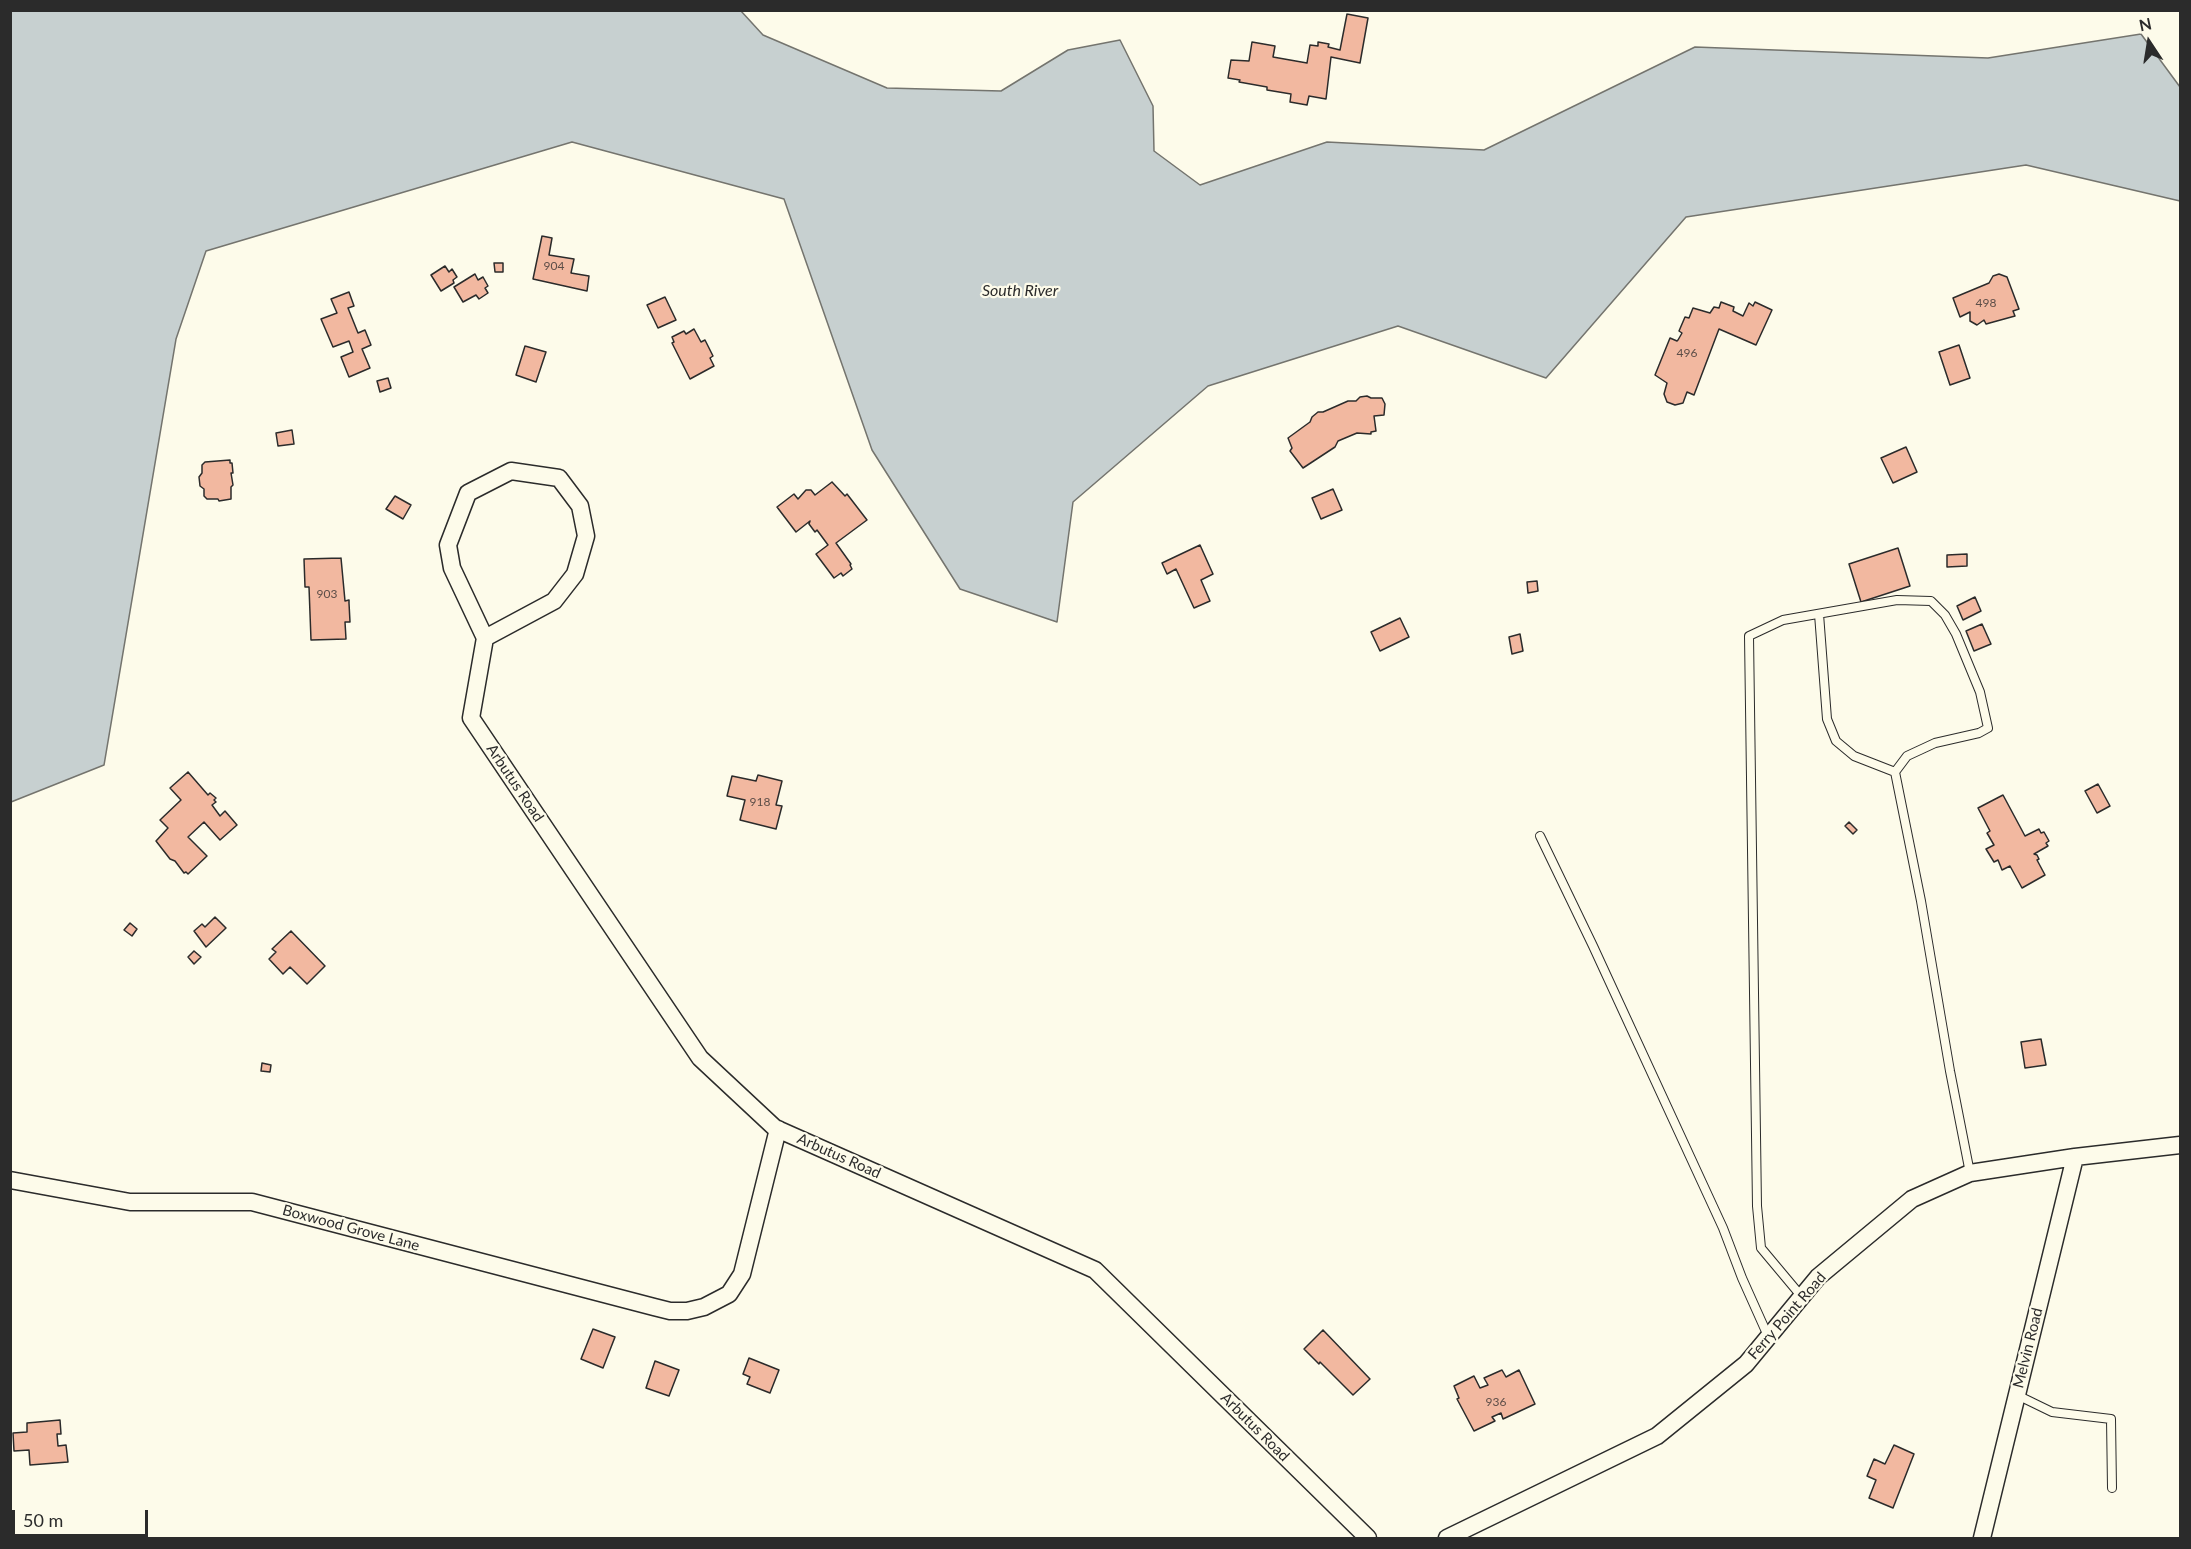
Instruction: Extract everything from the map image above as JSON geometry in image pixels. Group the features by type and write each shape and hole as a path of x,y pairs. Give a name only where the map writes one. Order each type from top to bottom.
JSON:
{"street":[{"path":"511,471 559,478 580,506 586,536 575,574 554,601 485,638 452,568 448,545 468,493 511,471"},
{"name":"Arbutus Road","path":"485,638 471,718 700,1058 778,1129 1095,1270 1368,1539"},
{"name":"Boxwood Grove Lane","path":"10,1180 130,1202 252,1202 654,1307 670,1311 687,1311 704,1307 729,1294 742,1274 778,1129"},
{"name":"Ferry Point Road","path":"1447,1539 1657,1436 1746,1364 1818,1277 1912,1199 1970,1173 2075,1157 2181,1145"},
{"name":"Melvin Road","path":"1982,1539 2075,1157"}],"lane":[{"path":"1802,1296 1761,1248 1757,1206 1749,636 1783,620 1897,600 1931,601 1945,615 1956,634 1980,692 1988,728 1979,733 1935,743 1907,756 1895,772 1921,901 1970,1173"},
{"path":"1819,614 1827,718 1836,741 1854,756 1895,772"},
{"path":"1540,836 1723,1228 1742,1278 1769,1337"},
{"path":"2017,1395 2052,1412 2111,1419 2112,1488"}],"water":[{"name":"South River","path":"11,10 741,11 763,35 887,88 1001,91 1068,50 1120,40 1153,106 1154,151 1200,185 1327,142 1484,150 1695,47 1988,58 2141,34 2180,87 2180,201 2026,165 1686,217 1546,378 1398,326 1208,386 1073,502 1057,622 960,589 872,450 784,199 572,142 206,251 176,339 104,765 11,802"}],"building":[{"path":"1347,14 1368,18 1360,63 1331,57 1326,99 1309,96 1307,105 1290,102 1291,94 1267,90 1267,87 1228,78 1231,60 1249,61 1252,42 1275,46 1273,57 1307,63 1310,45 1318,46 1318,42 1329,44 1328,47 1340,50"},
{"path":"542,236 552,238 549,255 574,259 571,273 589,276 587,291 533,279"},
{"path":"494,263 503,263 503,272 495,272"},
{"path":"445,266 449,272 452,269 457,277 453,280 454,283 441,291 431,275"},
{"path":"475,274 478,280 483,277 488,286 485,288 488,293 479,299 476,295 463,302 454,287"},
{"path":"1999,274 2007,277 2019,309 2013,311 2015,316 1986,324 1984,320 1977,325 1970,321 1970,312 1960,317 1953,298 1989,283 1993,276"},
{"path":"349,292 354,306 348,308 358,333 365,330 371,345 362,349 370,368 349,377 341,357 353,352 349,341 333,347 321,319 337,313 331,299"},
{"path":"665,297 676,320 658,328 647,305"},
{"path":"1721,302 1734,307 1733,311 1743,316 1749,303 1753,306 1755,302 1772,310 1756,345 1719,329 1694,395 1687,392 1683,403 1675,405 1667,402 1664,394 1667,383 1655,375 1670,338 1678,340 1685,317 1689,318 1693,308 1710,313 1714,307 1719,308"},
{"path":"694,329 701,342 705,340 713,356 710,358 714,366 690,379 672,343 674,342 672,337 684,331 686,334"},
{"path":"1959,345 1970,378 1950,385 1939,352"},
{"path":"525,346 546,352 536,382 516,375"},
{"path":"388,378 391,388 380,392 377,381"},
{"path":"1367,396 1382,398 1385,404 1384,415 1374,416 1376,431 1371,434 1357,433 1338,441 1335,447 1303,468 1290,451 1292,448 1288,438 1310,422 1318,412"},
{"path":"292,430 294,444 278,446 276,433"},
{"path":"1906,447 1917,472 1893,483 1881,458"},
{"path":"230,460 233,473 231,473 233,485 231,499 219,501 218,499 207,499 204,496 204,489 200,486 199,477 202,473 202,465 205,462"},
{"path":"832,482 845,496 847,494 867,520 836,543 852,569 843,576 841,573 834,578 816,554 828,545 817,530 815,532 809,524 810,521 796,532 777,507 794,494 798,499 806,490 811,490 815,495"},
{"path":"1333,489 1342,510 1321,519 1312,498"},
{"path":"395,496 411,505 403,519 386,509"},
{"path":"1200,545 1213,574 1201,580 1210,601 1194,608 1176,569 1167,574 1162,563"},
{"path":"1898,548 1910,586 1861,602 1849,564"},
{"path":"1967,554 1967,566 1947,567 1947,555"},
{"path":"341,558 345,601 349,600 350,622 345,622 346,639 311,640 309,587 305,587 304,559"},
{"path":"1537,581 1538,591 1528,593 1527,582"},
{"path":"1975,597 1981,611 1963,620 1957,606"},
{"path":"1400,618 1409,637 1380,651 1371,632"},
{"path":"1982,624 1991,644 1974,651 1966,631"},
{"path":"1520,634 1523,651 1512,654 1509,637"},
{"path":"188,772 208,795 210,793 216,798 214,800 216,802 212,805 220,816 225,811 237,825 220,840 204,822 188,837 207,856 188,874 170,859 156,841 168,828 160,820 181,800 170,788"},
{"path":"758,775 782,781 776,805 782,806 776,829 740,820 745,800 727,796 732,776 756,781"},
{"path":"2098,784 2110,806 2097,813 2085,791"},
{"path":"2003,795 2025,836 2039,829 2041,833 2044,832 2049,841 2046,843 2048,846 2034,854 2037,855 2039,859 2037,860 2045,875 2022,888 2010,866 2002,870 1998,860 1994,862 1986,849 1994,845 1987,833 1990,831 1978,808"},
{"path":"1849,822 1857,830 1853,834 1845,826"},
{"path":"215,917 226,928 206,947 194,931 202,924 205,927"},
{"path":"130,923 137,929 132,936 124,930"},
{"path":"291,931 325,966 307,984 290,967 283,974 269,959 276,952 272,949"},
{"path":"194,951 201,957 194,964 188,957"},
{"path":"2041,1039 2046,1065 2025,1068 2021,1042"},
{"path":"262,1063 271,1065 270,1072 261,1071"},
{"path":"593,1329 615,1337 603,1368 581,1359"},
{"path":"1323,1330 1370,1379 1353,1395 1304,1349"},
{"path":"749,1358 779,1370 770,1393 747,1384 750,1377 743,1374"},
{"path":"655,1361 679,1370 669,1396 646,1388"},
{"path":"1502,1370 1506,1377 1519,1370 1535,1404 1503,1419 1501,1413 1492,1417 1495,1421 1474,1431 1457,1399 1459,1398 1454,1386 1474,1376 1480,1388 1488,1385 1484,1378"},
{"path":"60,1420 61,1434 57,1434 58,1446 66,1445 68,1462 30,1465 29,1450 14,1451 13,1433 27,1432 27,1423"},
{"path":"1894,1445 1914,1454 1893,1508 1869,1498 1876,1480 1867,1476 1874,1459 1885,1464"}]}
